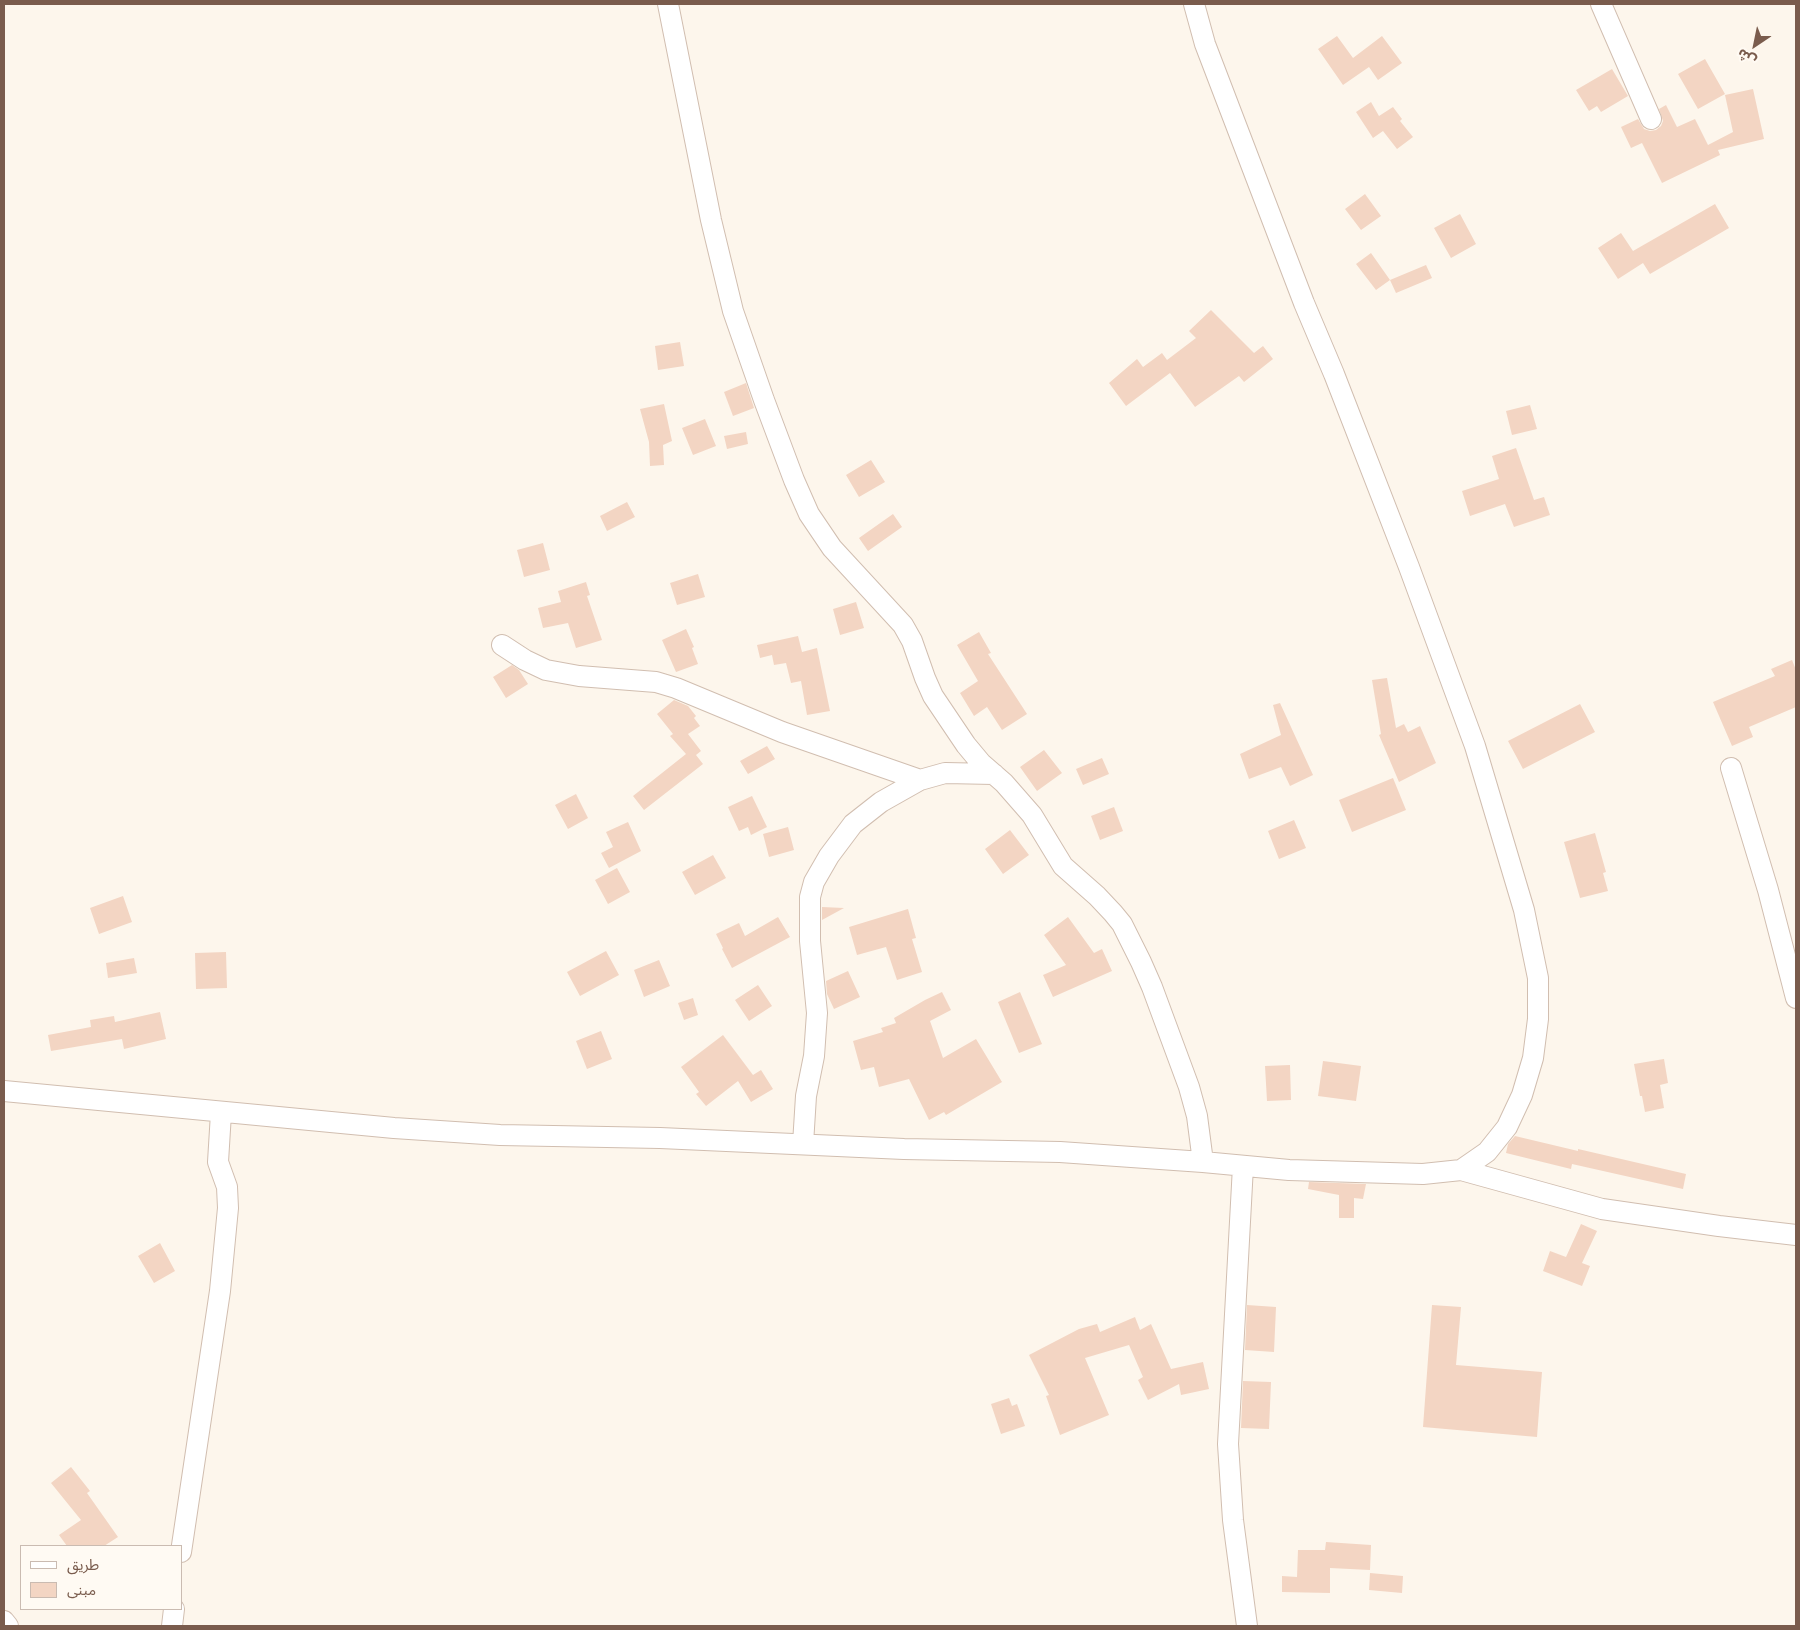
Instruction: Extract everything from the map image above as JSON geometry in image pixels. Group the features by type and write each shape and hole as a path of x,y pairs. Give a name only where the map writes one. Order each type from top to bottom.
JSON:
{"street":[{"path":"668,4 711,220 731,302 764,400 809,514 832,548 869,590 887,605 903,625 912,641 924,678 933,696 966,745 981,763 1004,783 1032,815 1063,866 1097,896 1122,924 1152,987 1190,1087 1197,1116 1203,1162"},
{"path":"1194,4 1205,44 1304,303 1406,558 1465,719 1478,755 1524,910 1538,978 1538,1020 1534,1058 1522,1095 1507,1127 1487,1152 1461,1170"},
{"path":"1601,4 1651,119"},
{"path":"502,645 525,660 546,670 579,676 656,682 676,688 782,732 920,780"},
{"path":"1731,768 1768,890 1796,998"},
{"path":"803,1144 806,1096 814,1056 817,1013 810,941 810,897 814,882 829,856 853,824 881,802 920,780 945,773 994,774"},
{"path":"4,1091 221,1113 500,1135 660,1138 1060,1152 1289,1170 1423,1174 1461,1170 1602,1209 1796,1235"},
{"path":"182,1545 220,1291 228,1208 227,1187 218,1162 221,1113"},
{"path":"1243,1166 1228,1444 1233,1520 1247,1626"},
{"path":"172,1626 174,1610"},
{"path":"4,1621 8,1626"}],"building":[{"path":"1337,36 1353,58 1382,36 1402,63 1378,80 1369,67 1343,85 1318,49"},
{"path":"1705,59 1725,94 1698,109 1678,74"},
{"path":"1612,69 1628,96 1601,112 1597,106 1589,111 1576,90"},
{"path":"1753,89 1764,139 1718,150 1720,155 1662,183 1642,143 1631,148 1621,127 1638,119 1644,129 1656,130 1663,121 1659,109 1666,105 1677,127 1695,119 1708,145 1733,132 1725,95"},
{"path":"1371,102 1379,116 1393,107 1402,119 1400,121 1413,137 1397,149 1383,131 1373,138 1356,112"},
{"path":"1365,194 1381,216 1361,230 1345,209"},
{"path":"1715,204 1729,228 1650,274 1643,263 1618,279 1598,248 1621,233 1633,251"},
{"path":"1460,214 1476,244 1451,258 1434,228"},
{"path":"1371,253 1390,280 1376,290 1356,264"},
{"path":"1426,265 1432,278 1396,293 1390,280"},
{"path":"1211,310 1254,353 1263,346 1273,359 1244,382 1239,376 1195,407 1170,373 1126,406 1109,383 1137,359 1143,367 1162,353 1167,360 1196,338 1189,331"},
{"path":"680,342 684,366 658,370 655,346"},
{"path":"746,383 754,408 733,416 724,392"},
{"path":"664,404 672,441 663,445 664,465 650,466 649,442 640,409"},
{"path":"1530,405 1537,429 1512,435 1506,411"},
{"path":"705,419 716,446 693,455 682,428"},
{"path":"746,432 748,444 727,449 724,436"},
{"path":"1516,448 1534,500 1544,497 1550,515 1514,527 1505,504 1470,516 1462,491 1499,479 1492,456"},
{"path":"871,460 885,482 859,497 846,475"},
{"path":"627,502 635,517 607,531 600,516"},
{"path":"893,514 902,527 868,551 859,538"},
{"path":"543,543 550,570 524,577 517,550"},
{"path":"698,574 705,597 677,605 670,583"},
{"path":"586,582 590,595 587,596 602,640 576,648 568,623 543,628 538,608 561,602 558,591"},
{"path":"856,602 864,628 840,635 833,609"},
{"path":"686,629 694,647 692,648 698,664 676,672 662,640"},
{"path":"979,632 991,653 988,654 1027,714 1002,730 987,707 974,716 960,693 978,681 957,645"},
{"path":"798,636 802,652 817,648 830,711 807,715 801,681 791,683 786,663 774,665 772,655 760,658 757,645"},
{"path":"1792,660 1796,670 1796,707 1749,727 1753,737 1732,746 1713,702 1775,676 1771,669"},
{"path":"512,665 519,670 528,684 506,698 493,677"},
{"path":"1387,678 1396,728 1404,724 1408,732 1420,726 1436,763 1399,782 1379,735 1381,734 1372,680"},
{"path":"674,700 688,706 696,716 694,718 700,726 688,734 701,751 696,755 703,764 644,810 633,796 686,754 670,736 673,734 657,714"},
{"path":"1280,703 1313,775 1290,786 1281,767 1249,779 1240,754 1281,735 1273,705"},
{"path":"1580,704 1595,732 1523,769 1508,741"},
{"path":"767,746 775,759 748,774 740,761"},
{"path":"1044,750 1062,773 1037,791 1020,767"},
{"path":"1102,758 1109,774 1083,785 1076,769"},
{"path":"1393,778 1406,810 1352,832 1339,800"},
{"path":"576,794 588,818 568,829 555,805"},
{"path":"752,796 767,827 751,835 748,827 739,831 728,807"},
{"path":"1114,807 1123,831 1100,840 1091,816"},
{"path":"1294,820 1306,848 1279,859 1268,831"},
{"path":"628,822 641,851 609,868 601,853 613,847 606,832"},
{"path":"788,827 794,850 769,857 763,834"},
{"path":"1010,830 1029,855 1003,874 985,849"},
{"path":"1595,833 1606,872 1603,873 1608,891 1580,898 1564,842"},
{"path":"713,855 726,878 695,895 682,872"},
{"path":"617,868 630,892 608,904 595,880"},
{"path":"123,896 132,922 99,934 90,908"},
{"path":"822,907 844,908 822,920"},
{"path":"908,909 916,938 912,939 922,972 897,980 886,947 857,955 849,927"},
{"path":"778,917 790,937 732,968 716,934 739,923 745,936"},
{"path":"1068,917 1094,953 1102,949 1112,971 1053,997 1043,975 1066,965 1044,935"},
{"path":"606,951 619,975 580,996 567,972"},
{"path":"226,952 227,988 196,989 195,953"},
{"path":"134,958 137,973 108,978 106,963"},
{"path":"659,960 670,986 644,997 634,970"},
{"path":"848,971 860,997 834,1009 827,994 826,981"},
{"path":"758,985 772,1006 749,1021 735,1000"},
{"path":"942,992 951,1010 930,1021 943,1058 976,1039 1002,1082 946,1115 944,1112 929,1120 909,1079 879,1087 874,1067 861,1070 853,1041 883,1032 881,1028 896,1023 894,1018"},
{"path":"1020,992 1042,1044 1019,1053 998,1002"},
{"path":"693,998 698,1015 684,1020 678,1003"},
{"path":"160,1012 166,1039 124,1049 122,1039 51,1051 48,1035 91,1027 90,1020 114,1016 115,1022"},
{"path":"601,1031 612,1059 587,1069 576,1041"},
{"path":"723,1035 753,1075 761,1070 773,1089 751,1102 738,1081 706,1106 696,1094 699,1092 681,1067"},
{"path":"1664,1059 1668,1083 1660,1085 1664,1108 1645,1112 1634,1064"},
{"path":"1323,1061 1361,1066 1356,1101 1318,1096"},
{"path":"1290,1065 1291,1100 1267,1101 1265,1066"},
{"path":"1515,1136 1686,1174 1683,1189 1572,1164 1571,1169 1506,1153 1508,1144"},
{"path":"1309,1182 1366,1184 1363,1199 1354,1198 1354,1218 1339,1218 1339,1195 1308,1189"},
{"path":"1581,1224 1597,1231 1582,1263 1590,1266 1582,1286 1543,1271 1550,1251 1566,1257"},
{"path":"160,1243 175,1271 154,1283 138,1256"},
{"path":"1247,1305 1276,1307 1274,1352 1245,1350"},
{"path":"1432,1305 1461,1307 1456,1365 1542,1372 1537,1437 1423,1427"},
{"path":"1135,1317 1140,1330 1151,1324 1171,1369 1203,1362 1209,1389 1181,1395 1179,1384 1148,1400 1138,1380 1143,1377 1129,1345 1085,1358 1109,1415 1060,1435 1046,1396 1049,1395 1029,1355 1079,1329 1097,1324 1100,1332"},
{"path":"1243,1381 1271,1382 1269,1429 1241,1428"},
{"path":"1009,1398 1012,1406 1017,1404 1025,1426 1001,1434 991,1404"},
{"path":"71,1467 90,1491 87,1493 118,1537 106,1545 66,1545 59,1535 81,1520 51,1483"},
{"path":"1326,1542 1371,1545 1370,1570 1330,1568 1330,1593 1282,1592 1282,1576 1297,1577 1298,1550 1325,1550"},
{"path":"1370,1573 1403,1576 1402,1593 1369,1590"}]}
